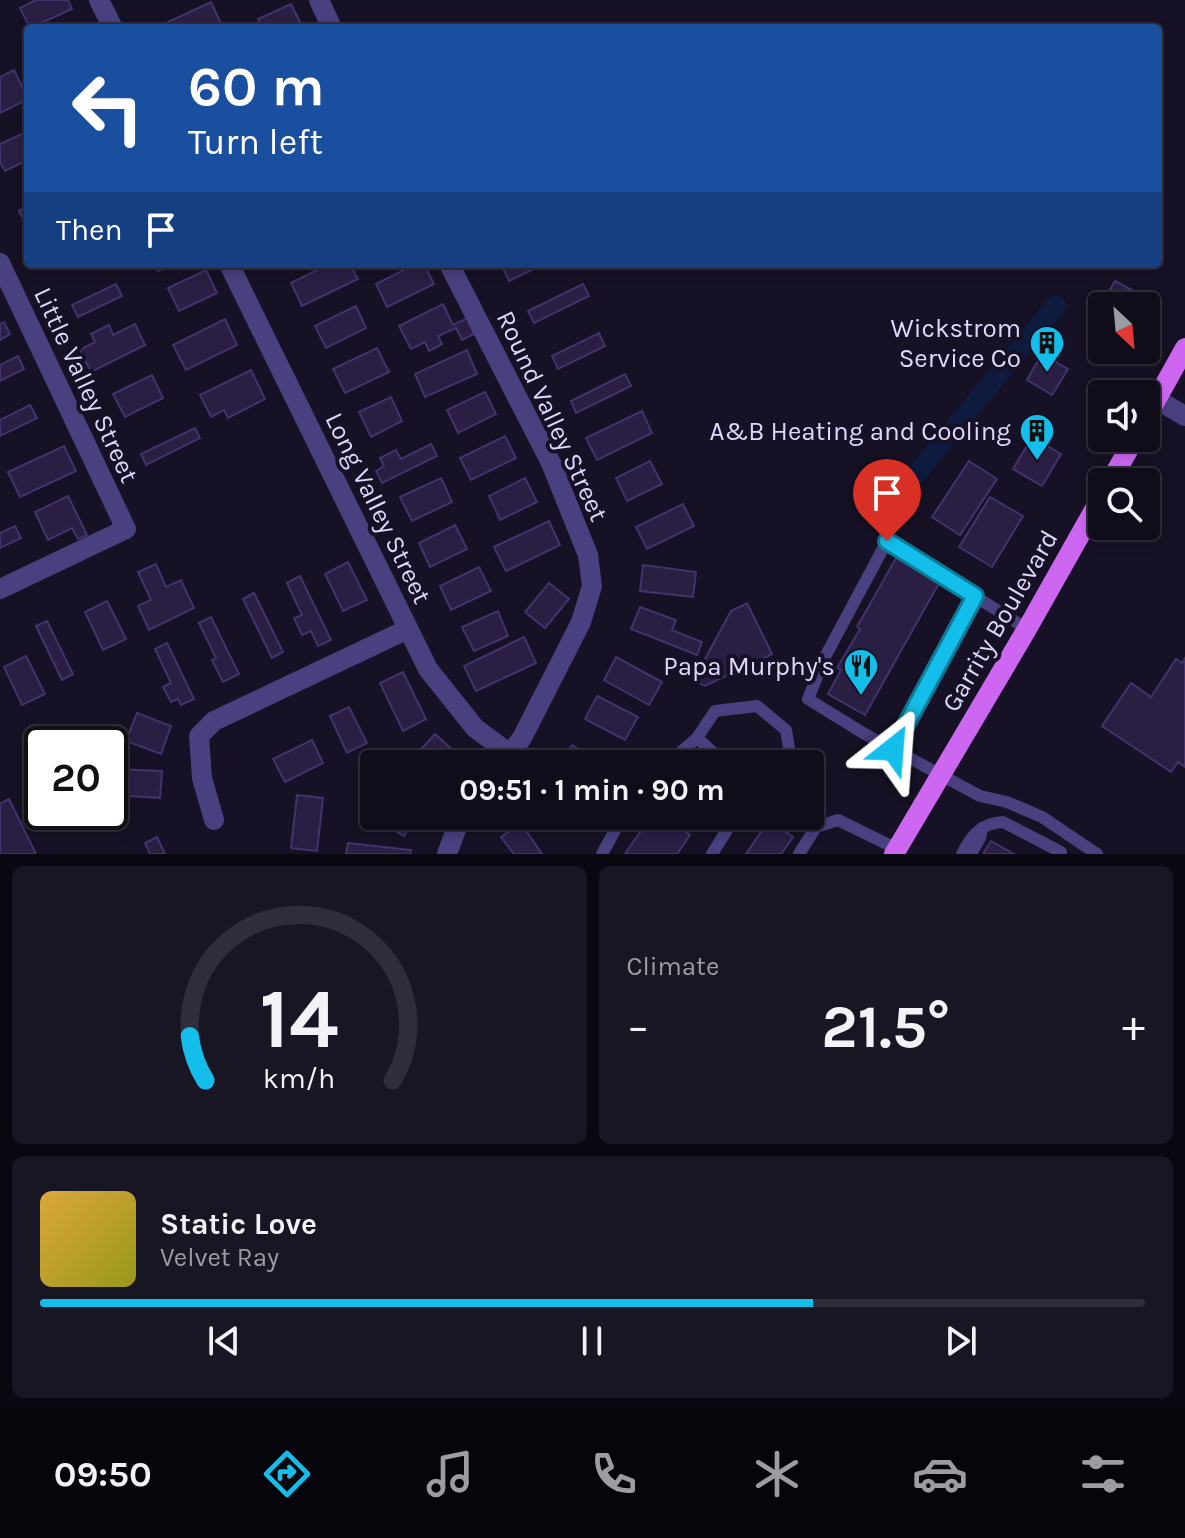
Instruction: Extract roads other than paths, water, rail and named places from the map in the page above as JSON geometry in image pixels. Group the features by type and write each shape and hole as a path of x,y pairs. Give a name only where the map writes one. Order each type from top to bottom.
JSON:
{"main road":[{"path":"1160,392 1185,348"},
{"name":"Garrity Boulevard","path":"896,851 1088,521"}],"street":[{"path":"99,0 111,24"},
{"path":"319,0 330,24"},
{"name":"Little Valley Street","path":"0,263 126,529 0,589"},
{"name":"Long Valley Street","path":"231,268 428,669 475,728 497,750"},
{"name":"Round Valley Street","path":"451,268 551,463 588,555 592,586 581,622 522,738 513,750"},
{"path":"1160,401 1185,416"},
{"path":"214,820 202,778 199,736 214,721 408,629"},
{"path":"447,854 456,830"}],"lane":[{"path":"1027,629 887,541 826,655 808,699 980,796 1007,802 1042,817 1097,854"},
{"path":"893,749 975,596"},
{"path":"683,750 697,738 715,711 757,706 786,730 789,750"},
{"path":"697,738 710,750"},
{"path":"799,854 816,827 838,820 896,851"},
{"path":"962,854 971,837 993,822 1003,822 1060,853 1070,836"},
{"path":"971,854 982,828"},
{"path":"602,854 615,830"},
{"path":"712,854 727,830"}],"waterway":[{"path":"902,491 1056,305"}],"place":[{"name":"Wickstrom Service Co","path":"1047,374"},
{"name":"A&B Heating and Cooling","path":"1037,462"},
{"name":"Papa Murphy's","path":"861,697"}]}
